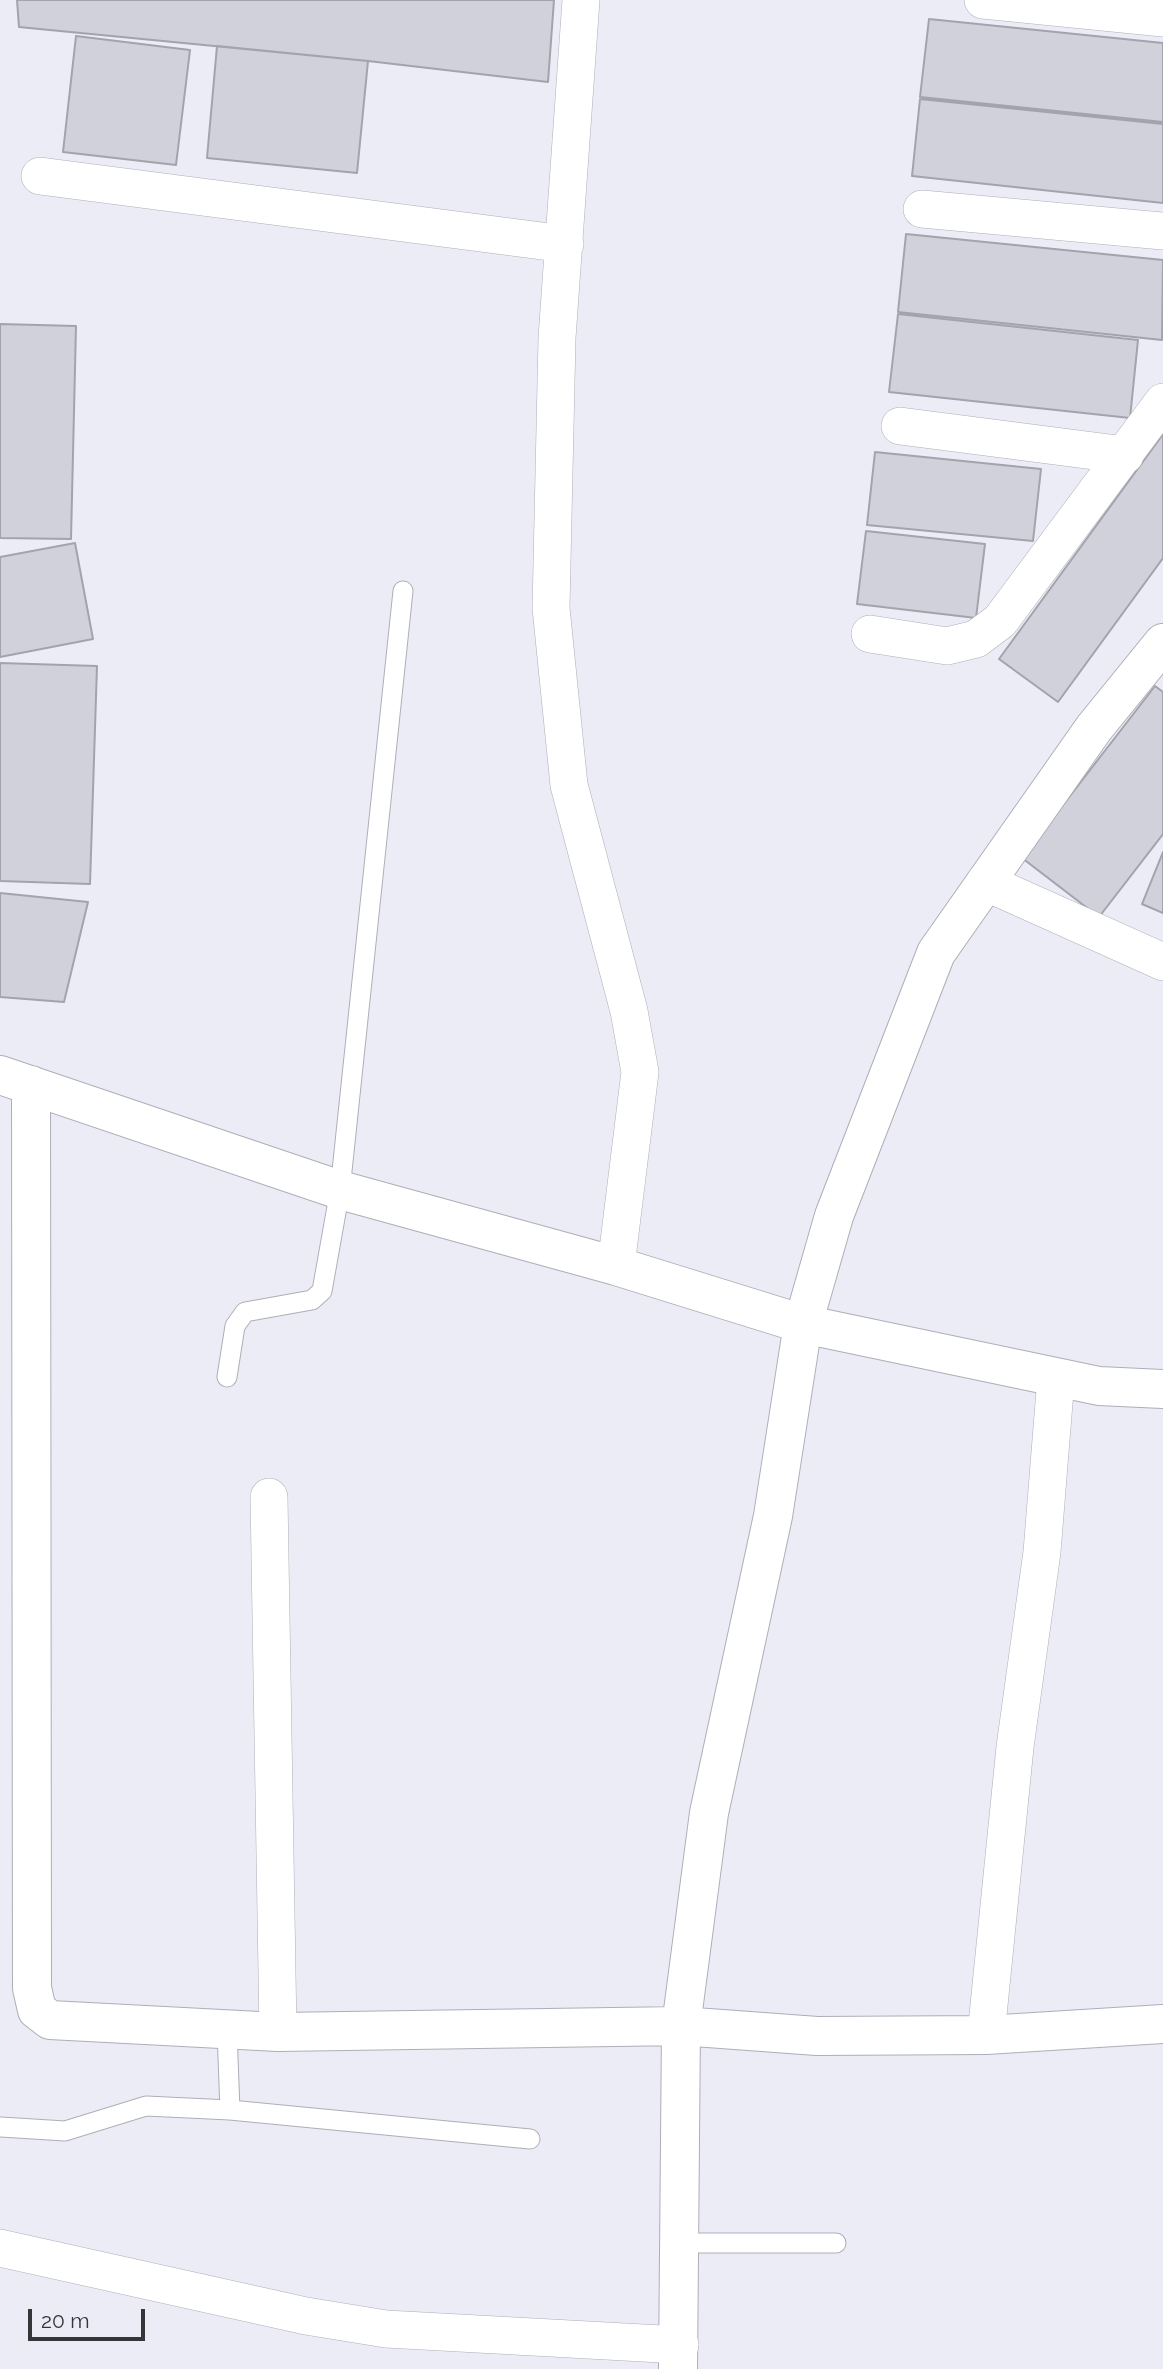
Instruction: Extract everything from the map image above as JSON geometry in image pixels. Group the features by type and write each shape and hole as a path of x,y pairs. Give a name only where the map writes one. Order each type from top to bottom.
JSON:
{"street":[{"path":"581,0 557,338 551,608 569,785 629,1011 640,1072 616,1266"},
{"path":"983,0 1163,18"},
{"path":"40,176 565,244"},
{"path":"922,209 1163,231"},
{"path":"870,634 947,646 976,639 1000,621 1163,402"},
{"path":"900,426 1125,455"},
{"path":"0,2248 306,2316 386,2329 679,2357 681,2026 709,1813 773,1517 803,1324 834,1216 936,953 1094,728 1157,662"},
{"path":"985,882 1163,962"},
{"path":"1163,1389 1099,1386 803,1324 616,1266 340,1190 16,1080 32,1989 37,2010 50,2020 278,2032 681,2026 817,2036 986,2035 1163,2024"},
{"path":"986,2035 1015,1747 1042,1552 1056,1378"},
{"path":"269,1497 278,2032"}],"lane":[{"path":"227,1377 235,1326 245,1312 312,1300 322,1291 340,1190 403,591"},
{"path":"227,2031 230,2110"},
{"path":"1,2127 65,2131 146,2106 230,2110 530,2139"},
{"path":"681,2243 836,2243"}],"building":[{"path":"17,0 554,0 548,82 368,61 19,27"},
{"path":"929,19 1163,43 1163,122 920,97"},
{"path":"76,36 190,50 176,165 63,152"},
{"path":"217,46 368,61 357,173 207,158"},
{"path":"920,99 1163,124 1163,203 912,176"},
{"path":"906,234 1163,260 1162,340 898,312"},
{"path":"898,314 1138,340 1130,418 889,392"},
{"path":"0,324 76,326 71,539 0,538"},
{"path":"1163,434 1163,558 1058,702 999,659"},
{"path":"875,452 1041,469 1033,541 867,525"},
{"path":"866,531 985,544 976,618 857,604"},
{"path":"75,543 93,639 0,657 0,557"},
{"path":"0,663 97,666 90,884 0,881"},
{"path":"1155,686 1163,692 1163,834 1099,917 1022,858"},
{"path":"1163,852 1163,913 1142,904"},
{"path":"0,893 88,902 64,1002 0,997"}]}
